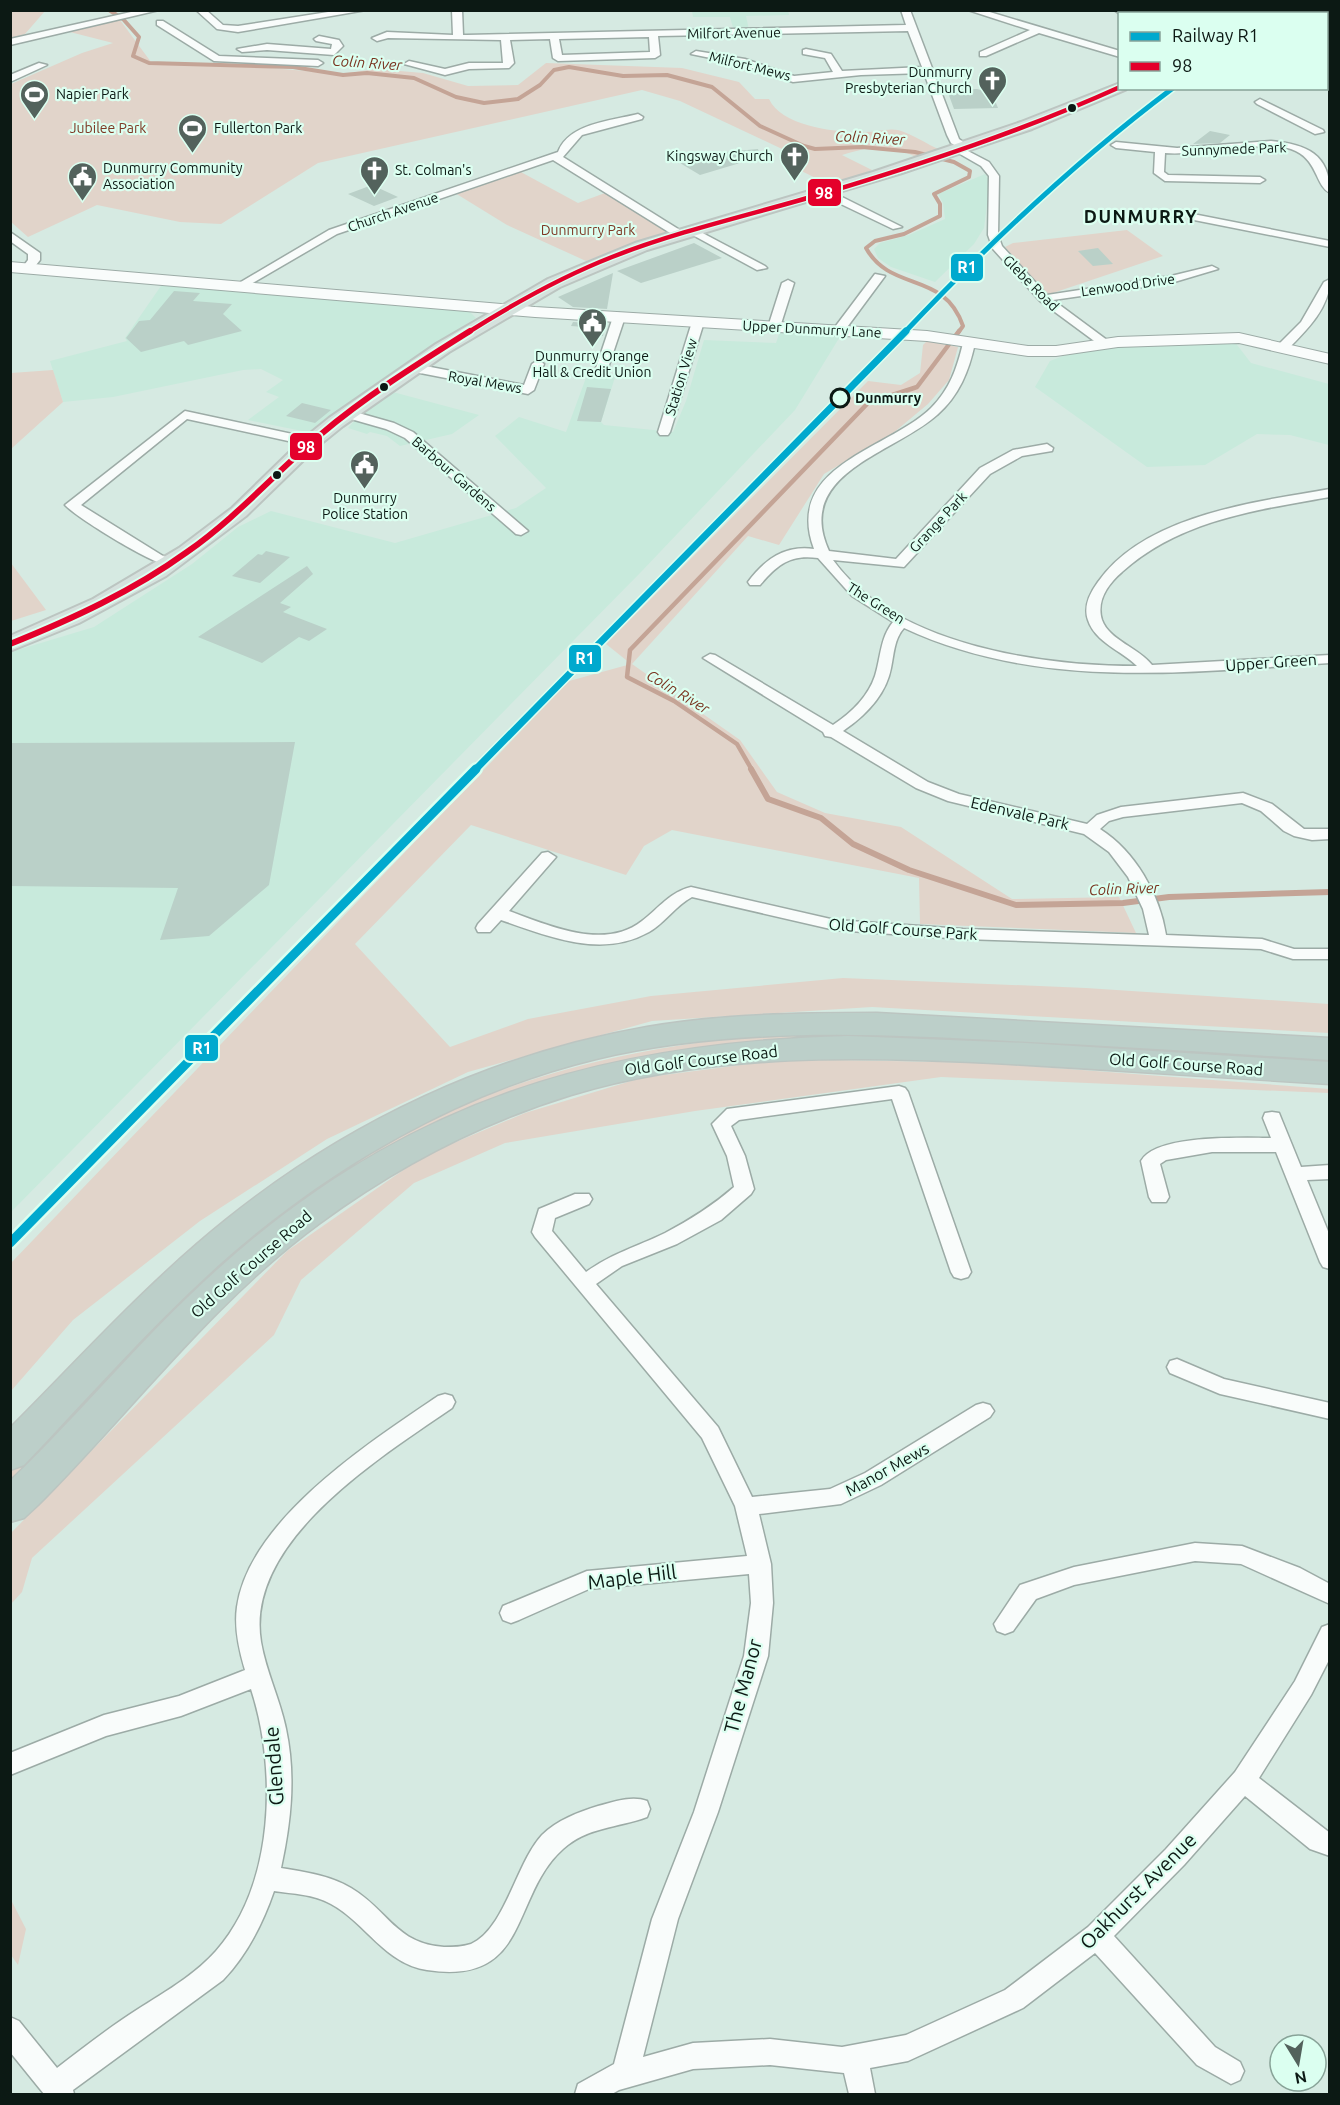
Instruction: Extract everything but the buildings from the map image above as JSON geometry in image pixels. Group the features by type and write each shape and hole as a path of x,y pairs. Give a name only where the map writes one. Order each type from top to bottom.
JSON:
{"highway":[{"name":"Old Golf Course Road","path":"10,1454 173,1287 272,1202 347,1150 391,1126 460,1094 545,1062 637,1040 700,1030 844,1023 988,1028 1329,1049"},
{"name":"Old Golf Course Road","path":"10,1506 208,1299 305,1216 339,1191 417,1143 508,1103 558,1086 657,1062 776,1050 846,1047 934,1049 1329,1073"}],"main road":[{"path":"10,644 97,606 172,564 238,513 310,442 348,414 506,310 583,269 686,232 826,193 949,153 1052,118 1118,87"}],"street":[{"path":"10,42 155,10"},
{"path":"200,10 214,24 228,33 362,10"},
{"path":"457,10 458,38"},
{"path":"905,10 955,141 949,153"},
{"path":"972,10 1118,54"},
{"path":"160,23 185,37 207,56 228,61 240,51 267,47 334,52 338,46 336,42 320,39"},
{"name":"Milfort Avenue","path":"377,38 395,35 458,38 913,28"},
{"path":"983,54 1038,30"},
{"path":"554,36 558,58 656,55 653,34"},
{"path":"409,64 445,72 469,66 500,67 509,63 505,37"},
{"path":"240,51 318,63"},
{"name":"Milfort Mews","path":"806,52 827,53 839,75"},
{"name":"Milfort Mews","path":"696,54 742,62 793,79 861,72 929,70"},
{"path":"10,79 42,65"},
{"path":"1260,102 1324,130"},
{"name":"Church Avenue","path":"240,286 333,232 555,157 562,154 566,144 578,133 638,117"},
{"path":"1285,144 1324,130"},
{"name":"Sunnymede Park","path":"1116,145 1160,150 1205,151 1285,144 1302,149 1315,159"},
{"path":"1160,150 1159,173 1165,178 1260,180"},
{"name":"Glebe Road","path":"949,153 985,164 994,176 994,241 1015,270 1044,299 1105,343"},
{"path":"555,157 686,232 761,268"},
{"path":"1329,160 1315,159 1329,190"},
{"path":"826,193 897,227"},
{"path":"1193,217 1329,244"},
{"path":"10,235 34,253 34,260 28,268"},
{"name":"Upper Dunmurry Lane","path":"10,267 506,310 937,337 1041,352 1105,343 1239,339 1284,346 1329,360"},
{"name":"Lenwood Drive","path":"1044,299 1095,288 1169,280 1212,269"},
{"path":"838,331 879,276"},
{"path":"1284,346 1306,324 1329,282"},
{"path":"774,327 788,284"},
{"path":"602,368 619,317"},
{"name":"Station View","path":"664,432 698,322"},
{"name":"The Green","path":"966,342 960,378 945,401 900,438 848,464 826,486 816,513 817,540 836,573 857,593 903,621 941,638 1010,658 1094,670 1148,670 1212,666"},
{"name":"Royal Mews","path":"415,368 528,390 538,364"},
{"name":"Barbour Gardens","path":"348,414 390,426 409,435 453,476 521,531"},
{"path":"172,564 159,559 72,505 185,415 310,442"},
{"name":"Grange Park","path":"822,552 899,564 985,471 1018,453 1047,448"},
{"path":"1148,670 1137,656 1107,636 1095,620 1094,604 1097,594 1114,571 1147,546 1194,524 1239,510 1329,494"},
{"path":"754,582 779,557 800,551 822,552"},
{"path":"830,732 856,715 870,700 880,683 891,635 903,621"},
{"name":"Edenvale Park","path":"710,658 895,770 954,798 1090,830 1119,851 1156,917 1158,940"},
{"name":"Upper Green","path":"1212,666 1329,659"},
{"path":"1090,830 1102,818 1121,812 1243,798 1253,800 1265,807 1292,832 1308,836 1329,834"},
{"path":"484,928 548,857"},
{"name":"Old Golf Course Park","path":"498,913 564,934 612,939 637,932 679,898 691,892 835,925 963,934 1262,944 1293,954 1329,954"},
{"path":"584,1283 615,1262 670,1239 714,1215 744,1189 736,1156 721,1124 734,1114 899,1092 961,1272"},
{"path":"1272,1118 1329,1262"},
{"path":"1159,1197 1150,1161 1157,1154 1208,1147 1282,1145"},
{"path":"1297,1180 1329,1172"},
{"name":"The Manor","path":"582,1198 546,1214 542,1232 710,1433 746,1506 760,1564 762,1603 756,1656 705,1812 665,1919 625,2074"},
{"path":"1177,1367 1220,1386 1329,1411"},
{"name":"Glendale","path":"57,2091 132,2029 189,1991 232,1952 252,1916 268,1878 276,1831 278,1774 274,1729 248,1642 246,1617 253,1586 282,1535 336,1482 401,1431 445,1402"},
{"name":"Manor Mews","path":"746,1506 833,1498 873,1479 983,1412"},
{"path":"1005,1624 1028,1592 1074,1576 1195,1552 1242,1556 1292,1575 1329,1595"},
{"name":"Maple Hill","path":"510,1613 586,1580 760,1564"},
{"name":"Oakhurst Avenue","path":"588,2094 612,2078 693,2056 770,2052 842,2060 908,2048 1014,1999 1097,1936 1175,1857 1244,1780 1303,1688 1329,1634"},
{"path":"10,1764 104,1726 181,1706 259,1676"},
{"path":"1244,1780 1320,1841 1329,1845"},
{"path":"268,1878 318,1886 342,1896 397,1944 423,1958 445,1960 466,1957 478,1953 498,1940 510,1920 537,1861 550,1844 566,1831 592,1820 639,1809"},
{"path":"1097,1936 1206,2055 1231,2071"},
{"path":"10,2030 57,2091"},
{"path":"854,2057 862,2094"}],"shaded area":[{"path":"788,10 789,15 746,16 749,30 734,31 730,17 693,17 692,11"},
{"path":"985,174 989,180 989,189 984,228 974,244 935,282 891,267 878,258 874,249 880,243 909,235 945,219 943,203 938,194"},
{"path":"163,283 467,309 476,318 401,366 403,368 312,433 248,420 279,397 266,392 283,380 261,369 243,370 113,397 63,402 50,361 127,341 125,338"},
{"path":"780,331 841,335 795,410 641,572 11,1212 11,652 94,627 192,564 238,527 271,511 395,543 516,508 546,488 495,436 519,417 566,432 587,375 615,377 601,422 604,425 673,432 686,401 704,340 776,343"},
{"path":"1234,341 1251,363 1329,384 1329,445 1290,435 1257,434 1205,465 1147,467 1035,387 1050,361 1071,353 1105,345"},
{"path":"389,391 479,415 452,434 400,446 387,436 370,432 367,434 348,428 364,410"}],"green space":[{"path":"10,11 45,11 25,34 11,38"},
{"name":"Jubilee Park","path":"120,20 151,62 193,66 249,66 340,74 376,69 423,73 468,86 518,85 546,63 682,68 739,82 755,99 769,99 786,116 798,122 841,131 898,130 940,150 916,157 879,147 842,155 872,170 832,186 781,161 797,156 680,101 642,90 318,163 221,224 180,222 97,205 28,237 11,222 11,84 82,53 113,43 66,31"},
{"name":"Dunmurry Park","path":"519,171 578,203 605,193 669,233 586,261 507,225 455,193"},
{"path":"1127,230 1163,256 1047,295 1005,247 1013,243"},
{"path":"927,341 958,347 949,380 928,404 892,434 824,474 779,545 748,536 632,664 740,740 777,792 825,813 901,827 1012,899 1119,897 1136,933 920,924 919,878 672,830 644,846 626,875 471,825 355,944 450,1047 528,1019 651,996 843,978 1086,988 1329,1004 1329,1033 872,1007 652,1021 468,1072 327,1139 200,1221 73,1320 11,1391 11,1263 569,681 631,664 606,644 868,381 901,385 920,373 923,345"},
{"path":"53,370 63,402 11,449 11,373"},
{"path":"11,563 46,610 11,621"},
{"path":"895,1035 1329,1060 1329,1069 772,1045 486,1104 168,1319 11,1481 10,1473 110,1367 179,1298 251,1233 306,1191 385,1143 435,1117 537,1078 590,1063 644,1052 755,1036"},
{"path":"788,1059 991,1063 1329,1089 1329,1093 941,1077 695,1111 505,1143 414,1183 301,1280 274,1335 32,1558 22,1592 11,1604 11,1533 287,1251 425,1155 525,1113 641,1078"},
{"path":"10,1898 26,1929 18,1965 11,1955"}],"waterway":[{"name":"Colin River","path":"109,10 123,19 139,37 133,56 149,63 293,67 343,75 367,73 414,78 456,97 484,103 518,99 540,85 554,70 569,67 623,76 667,75 712,87 760,126 804,146 815,149 862,147 915,152 954,162 970,171 969,177 934,194 940,204 940,216 904,234 875,241 866,248 877,262 889,271 931,289 943,297 954,308 963,326 958,333"},
{"name":"Colin River","path":"752,770 737,744 674,701 627,677 630,650 868,403 917,387 959,331"},
{"name":"Colin River","path":"751,769 768,799 821,818 853,844 909,870 1016,905 1123,903 1169,897 1330,892"}],"rail line":[{"name":"R1","path":"10,1243 992,243 1098,147 1170,90"}],"transit line":[{"name":"98","path":"10,644 101,604 159,571 239,512 310,443 388,384 442,348 554,283 582,269 641,246 897,170 1026,125 1118,88"}],"place":[{"name":"Dunmurry Presbyterian Church","path":"993,106"},
{"name":"Napier Park","path":"35,120"},
{"name":"Fullerton Park","path":"193,154"},
{"name":"Kingsway Church","path":"794,182"},
{"name":"St. Colman's","path":"374,196"},
{"name":"Dunmurry Community Association","path":"82,202"},
{"name":"Dunmurry Orange Hall & Credit Union","path":"592,348"},
{"name":"Dunmurry","path":"840,398"},
{"name":"Dunmurry Police Station","path":"365,490"}],"district":[{"name":"DUNMURRY","path":"1141,217"}]}
